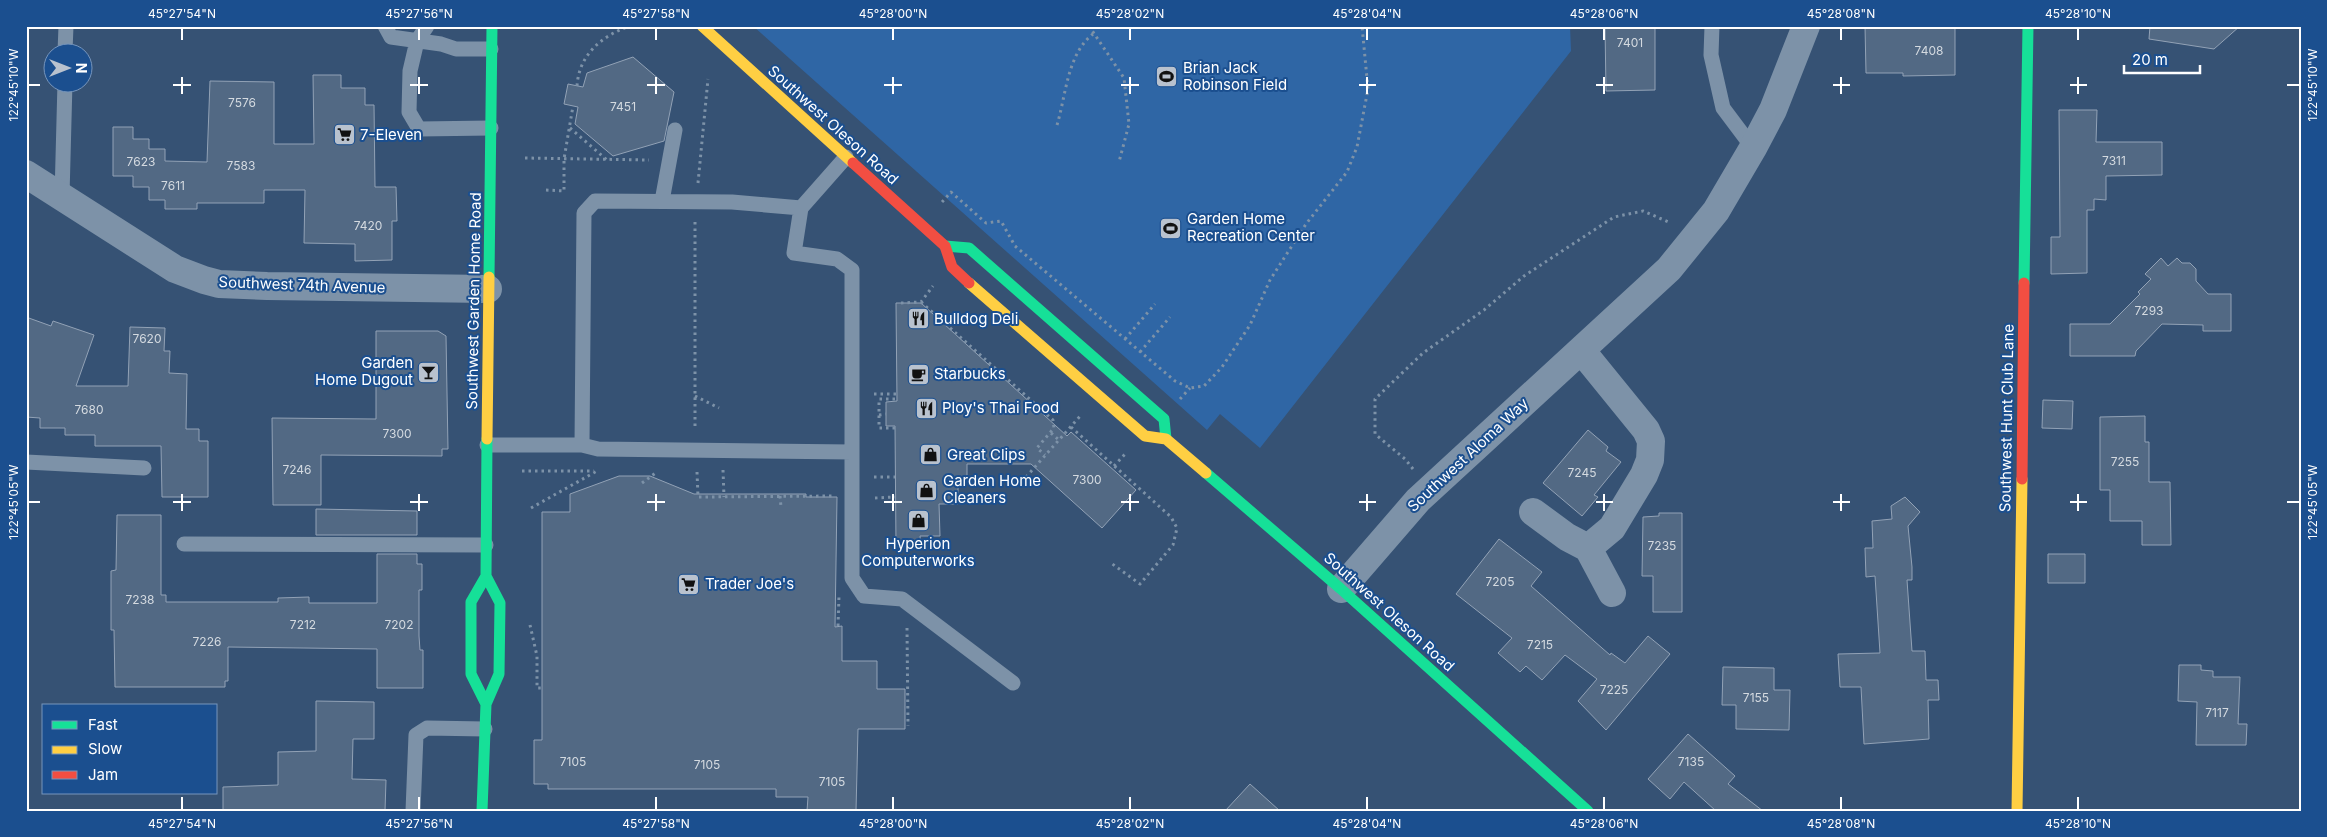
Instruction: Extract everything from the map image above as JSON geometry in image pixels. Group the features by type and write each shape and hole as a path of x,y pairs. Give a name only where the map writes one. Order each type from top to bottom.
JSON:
{"main road":[{"name":"Southwest Garden Home Road","path":"482,811 486,704 500,674 500,603 486,576 492,26"},
{"name":"Southwest Oleson Road","path":"702,26 944,246 952,267 1145,436 1166,439 1341,589 1588,811"},
{"name":"Southwest Hunt Club Lane","path":"2017,811 2028,26"},
{"path":"944,246 969,248 1164,419 1166,439"},
{"name":"Southwest Garden Home Road","path":"486,576 471,602 471,674 486,704"}],"street":[{"name":"Southwest Aloma Way","path":"1341,589 1431,487 1669,269 1688,246 1716,211 1753,148 1773,110 1806,26"},
{"name":"Southwest 74th Avenue","path":"26,174 175,269 189,276 219,284 488,289"},
{"path":"1581,350 1646,430 1651,441 1650,460 1644,475 1612,528 1588,548"},
{"path":"1533,512 1568,537 1588,548 1612,593"}],"lane":[{"path":"65,42 66,26"},
{"path":"385,26 391,38 442,44 456,50 491,49"},
{"path":"427,26 417,41 410,71 410,112 419,129 490,128"},
{"path":"1712,26 1711,55 1723,108 1753,148"},
{"path":"62,196 65,92"},
{"path":"662,201 675,130"},
{"path":"846,157 801,208 794,253 837,259 852,270 852,578 864,596 902,599 1013,683"},
{"path":"582,446 584,213 595,201 732,202 801,208"},
{"path":"487,445 582,446 598,449 852,452"},
{"path":"26,462 144,468"},
{"path":"184,544 486,545"},
{"path":"413,811 416,735 426,728 485,729"}],"path":[{"path":"577,86 578,70 586,55 599,42 630,26"},
{"path":"1089,26 1124,78 1129,124 1125,146 1119,162"},
{"path":"942,202 951,192 986,223 992,220 1001,221 1014,246 1175,381 1190,388 1204,386 1222,367 1250,325 1270,280 1301,232 1347,172 1357,147 1368,89 1362,26"},
{"path":"1057,125 1075,57 1081,46 1093,34"},
{"path":"698,183 708,80"},
{"path":"546,190 564,191 564,159 573,106"},
{"path":"570,128 607,160"},
{"path":"525,158 650,160"},
{"path":"1431,487 1405,459 1375,434 1375,399 1423,353 1484,310 1524,276 1614,217 1643,211 1671,224 1688,246"},
{"path":"695,217 695,431"},
{"path":"922,302 936,281"},
{"path":"901,303 922,302 1053,420 1054,428 1037,448 1045,455"},
{"path":"1125,339 1155,304"},
{"path":"1140,352 1170,317"},
{"path":"1183,396 1190,388"},
{"path":"874,394 897,394"},
{"path":"695,396 719,408"},
{"path":"896,428 879,428 879,399 897,399"},
{"path":"879,414 886,414"},
{"path":"1026,477 1076,422"},
{"path":"1071,427 1171,517 1177,528 1173,545 1140,584 1111,563"},
{"path":"1051,433 1059,440"},
{"path":"1114,466 1129,449"},
{"path":"723,469 724,496"},
{"path":"522,471 597,471 531,508"},
{"path":"642,483 656,472"},
{"path":"689,472 698,472 698,496 839,496"},
{"path":"874,477 896,477"},
{"path":"780,496 781,507"},
{"path":"875,498 896,497"},
{"path":"909,546 913,550"},
{"path":"838,626 839,592"},
{"path":"907,620 908,726"},
{"path":"530,625 537,656 537,688 542,688"}],"shaded area":[{"name":"Garden Home Recreation Center","path":"753,26 1570,26 1571,51 1260,448 1220,414 1207,430"}],"building":[{"path":"1605,26 1655,26 1655,90 1606,91"},
{"path":"1865,26 1955,26 1955,75 1903,76 1903,73 1866,73"},
{"path":"2150,26 2240,26 2214,49 2149,39"},
{"path":"633,57 674,92 664,141 613,156 575,124 578,107 564,104 568,84 583,87 587,73"},
{"path":"313,75 341,75 341,88 365,88 365,105 374,105 375,187 396,187 397,221 392,221 392,260 355,261 355,244 304,243 305,190 264,190 264,203 197,203 197,209 165,209 165,200 149,200 149,187 133,187 133,176 113,176 113,127 133,127 133,139 149,139 149,149 165,149 165,161 207,162 210,81 274,82 274,144 314,144"},
{"path":"2059,110 2097,110 2096,142 2162,142 2162,175 2106,176 2106,200 2094,199 2094,210 2087,210 2087,273 2051,274 2051,237 2060,237"},
{"path":"2161,258 2168,266 2177,258 2182,263 2190,263 2196,269 2196,281 2208,294 2231,294 2231,331 2203,331 2203,325 2162,324 2136,351 2135,356 2070,356 2070,324 2110,324 2140,294 2138,292 2151,279 2145,274"},
{"path":"896,303 921,303 1067,436 1071,432 1136,490 1102,528 1031,464 967,464 967,482 958,482 958,504 939,504 940,536 920,536 921,546 896,546 895,426 886,426 886,402 897,401"},
{"path":"26,317 51,326 53,321 94,335 76,386 128,386 130,327 165,328 164,351 170,351 169,373 187,374 186,429 199,429 199,441 208,441 208,497 162,497 161,446 95,446 95,435 65,435 65,428 40,428 40,418 26,417"},
{"path":"376,331 438,331 446,336 448,449 442,449 442,456 321,455 321,505 273,505 272,418 376,419"},
{"path":"2043,400 2073,401 2072,429 2042,428"},
{"path":"2145,416 2145,442 2149,442 2149,482 2170,482 2171,545 2142,545 2142,521 2110,521 2110,490 2100,490 2100,417"},
{"path":"1588,430 1608,447 1606,451 1621,462 1594,495 1598,497 1582,516 1543,483"},
{"name":"Trader Joe's","path":"619,476 650,476 694,494 806,494 806,497 837,497 835,627 842,626 842,661 877,661 877,689 905,689 905,729 858,729 856,811 807,811 808,797 776,797 776,789 548,789 548,784 534,784 534,740 542,740 542,512 570,512 570,494"},
{"path":"1905,497 1920,512 1908,526 1912,580 1907,580 1912,651 1925,651 1926,680 1938,680 1939,700 1928,700 1929,739 1864,744 1861,687 1840,687 1838,654 1880,653 1875,576 1866,577 1865,548 1873,548 1872,521 1892,519 1891,506"},
{"path":"316,509 417,511 417,535 316,535"},
{"path":"1659,513 1682,513 1682,612 1653,612 1653,576 1642,576 1643,517 1659,516"},
{"path":"117,515 161,515 161,595 166,595 166,602 278,602 278,598 309,597 309,603 377,603 377,554 417,554 417,564 422,564 422,590 419,590 419,636 420,650 423,650 423,688 377,688 377,649 228,647 228,681 225,681 225,687 115,687 114,630 111,630 111,571 116,570"},
{"path":"1499,539 1542,572 1531,586 1610,655 1611,653 1625,663 1648,636 1670,654 1606,730 1578,701 1597,679 1565,655 1542,680 1526,666 1520,672 1498,653 1512,638 1456,594"},
{"path":"2048,554 2085,554 2085,583 2048,583"},
{"path":"2179,665 2201,665 2201,670 2213,671 2213,677 2240,677 2238,724 2247,724 2246,745 2196,745 2197,702 2178,701"},
{"path":"1723,667 1774,668 1774,690 1790,690 1789,730 1736,729 1736,705 1722,705"},
{"path":"316,701 374,702 374,739 353,739 352,779 386,780 385,811 223,811 223,787 278,785 278,752 316,751"},
{"path":"1688,734 1735,776 1728,784 1763,811 1716,811 1684,782 1670,799 1648,779"},
{"path":"1250,784 1280,811 1225,811"}],"traffic: fast":[{"path":"489,277 492,26"},
{"path":"2024,283 2028,26"},
{"path":"945,246 969,248 1164,419 1166,439"},
{"path":"482,811 486,704 499,674 500,603 486,576 487,439"},
{"path":"1206,473 1341,589 1588,811"},
{"path":"486,576 471,602 471,674 486,704"}],"traffic: slow":[{"path":"702,26 853,163"},
{"path":"487,439 489,277"},
{"path":"969,283 1145,436 1166,439 1206,473"},
{"path":"2017,811 2022,479"}],"traffic: jam":[{"path":"853,163 945,246 952,267 969,283"},
{"path":"2022,479 2024,283"}],"place":[{"name":"Brian Jack Robinson Field","path":"1167,77"},
{"name":"7-Eleven","path":"344,135"},
{"name":"Garden Home Recreation Center","path":"1171,228"},
{"name":"Bulldog Deli","path":"918,319"},
{"name":"Garden Home Dugout","path":"429,372"},
{"name":"Starbucks","path":"918,374"},
{"name":"Ploy's Thai Food","path":"926,408"},
{"name":"Great Clips","path":"931,455"},
{"name":"Garden Home Cleaners","path":"927,490"},
{"name":"Hyperion Computerworks","path":"918,521"},
{"name":"Trader Joe's","path":"689,584"}]}
